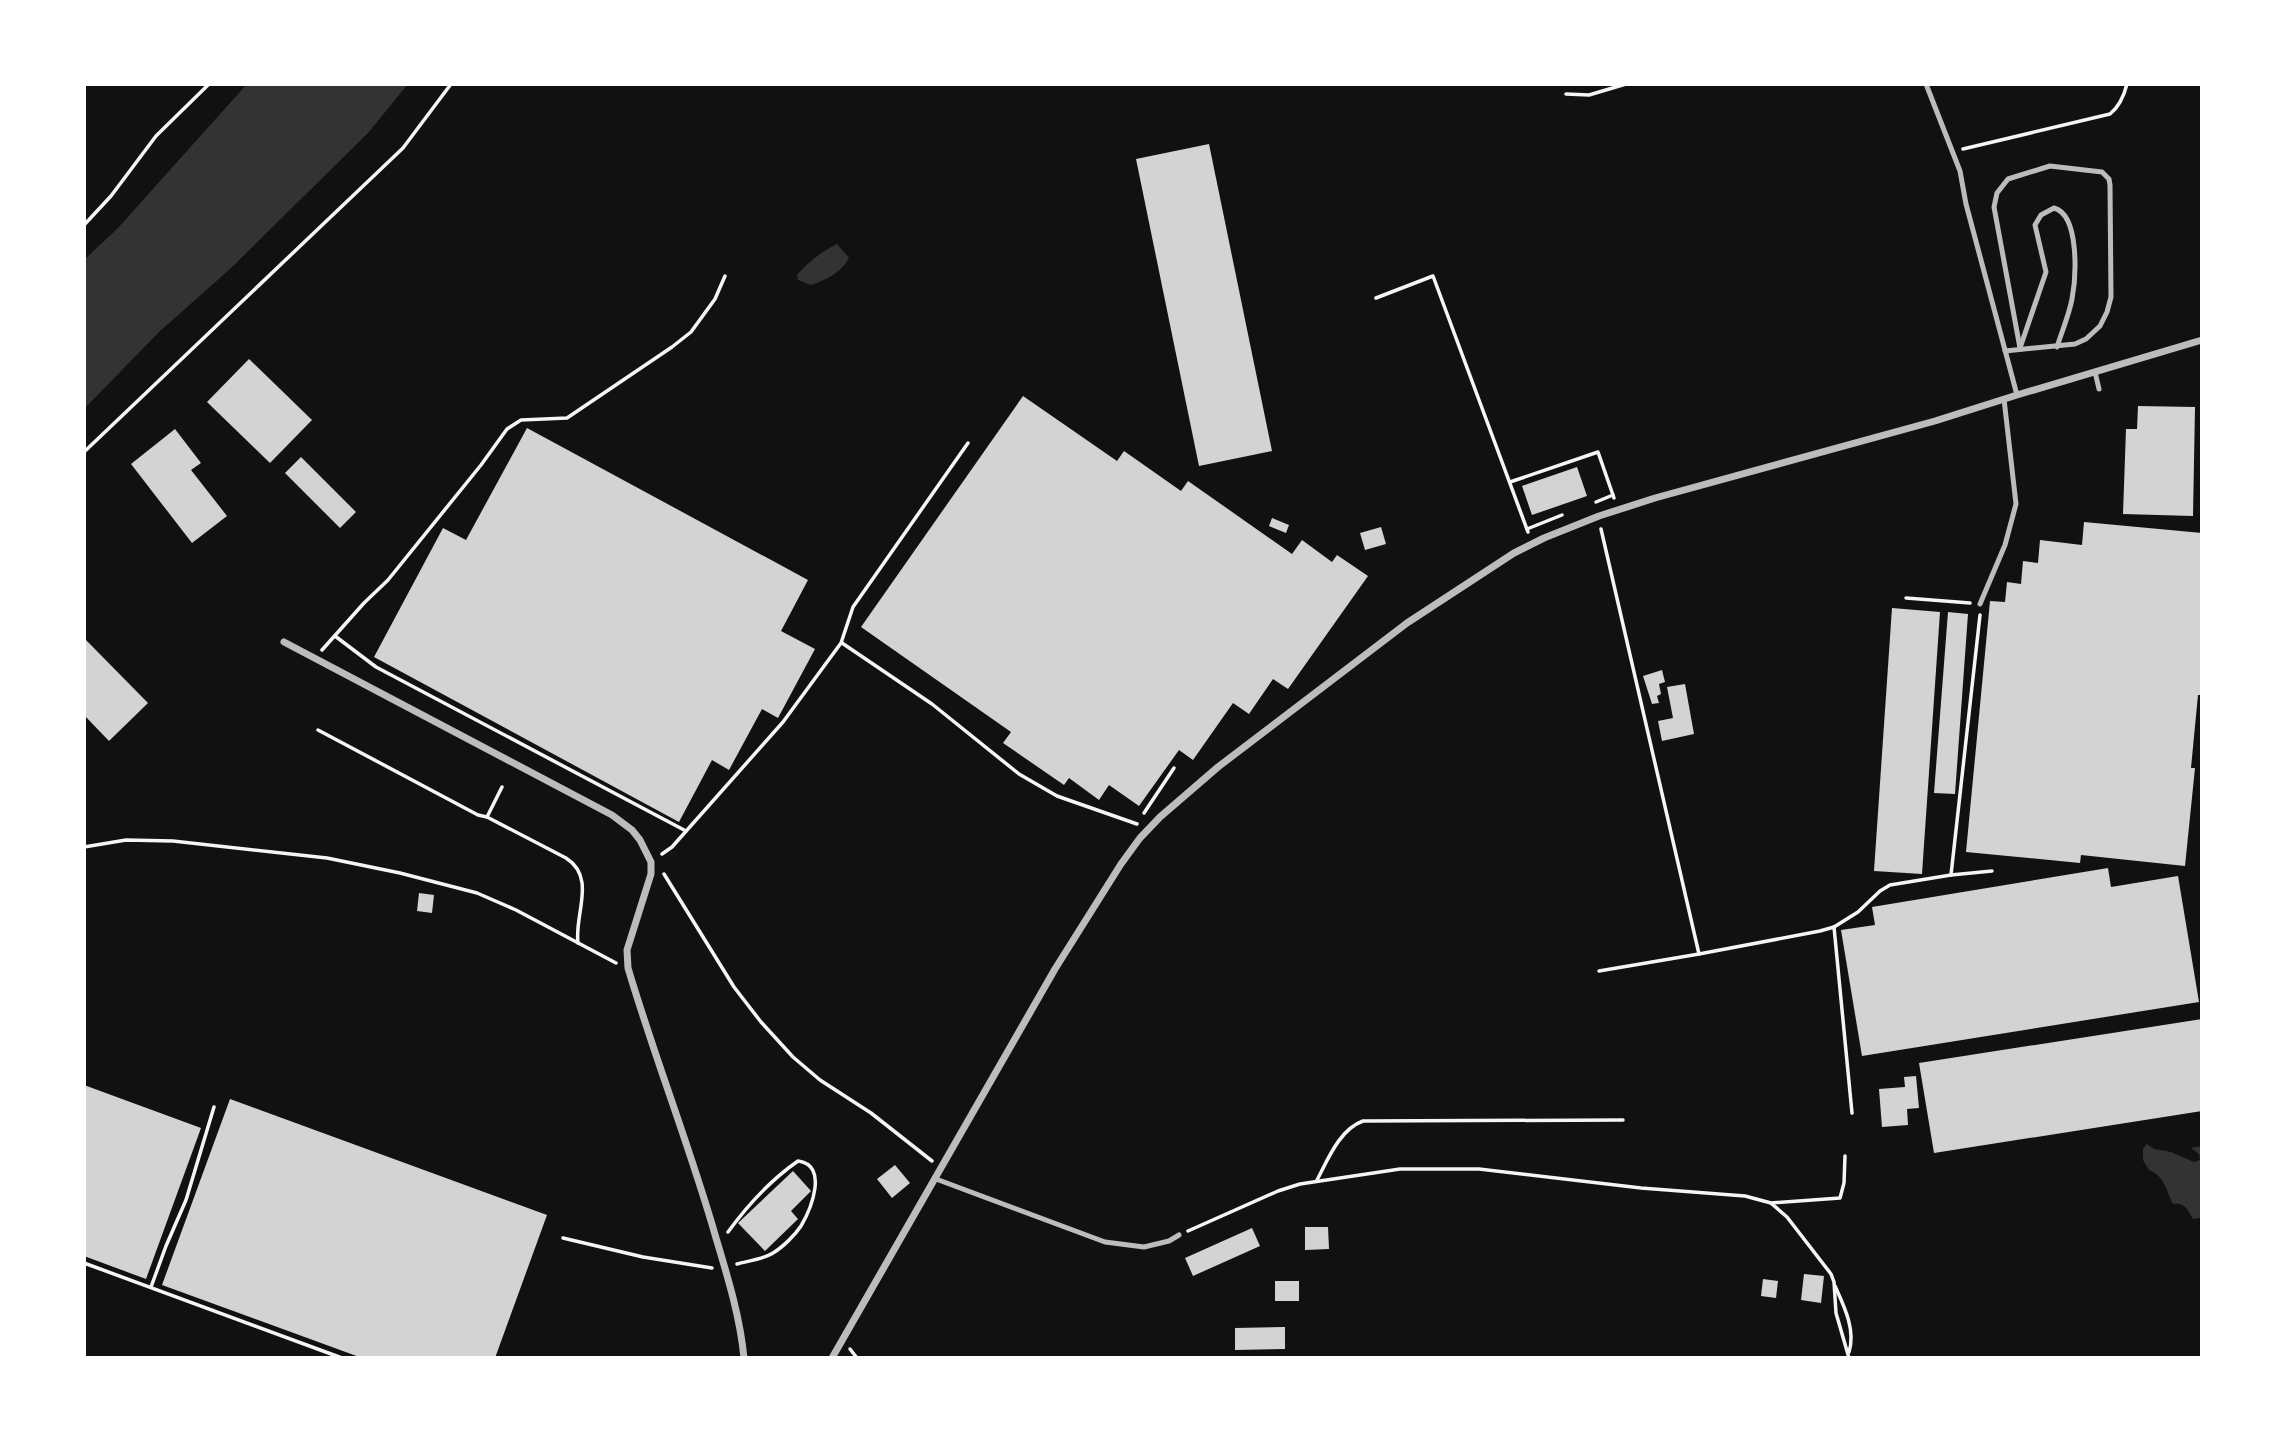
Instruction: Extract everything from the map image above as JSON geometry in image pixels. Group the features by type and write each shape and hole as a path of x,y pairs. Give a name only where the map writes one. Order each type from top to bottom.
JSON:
{"street":[{"path":"832,1358 1093,906 1133,847 1149,829 1218,767 1407,623 1492,566 1532,544 1618,510 1935,421 2202,340"},
{"path":"284,642 612,815 632,830 646,851 651,862 648,887 627,950 628,968 718,1244 734,1300 744,1358"}],"lane":[{"path":"1926,84 1960,171 1966,204 2017,395"},
{"path":"2006,351 2075,344 2086,339 2100,326 2111,297 2110,185 2109,179 2102,172 2050,166 2008,178 1999,189 1994,202 2020,348"},
{"path":"2020,348 2046,272 2035,225 2040,215 2054,208 2063,212 2069,220 2075,260 2072,299 2057,346"},
{"path":"2095,372 2099,389"},
{"path":"1980,604 2005,545 2016,504 2004,399"},
{"path":"936,1179 1105,1242 1144,1247 1169,1241 1180,1235"}],"path":[{"path":"84,225 111,196 156,136 209,84"},
{"path":"84,452 403,148 451,84"},
{"path":"1566,94 1589,95 1626,84"},
{"path":"1952,152 2110,114 2123,98 2127,84"},
{"path":"313,659 388,580 507,429 521,420 567,418 672,347 691,332 715,299 726,276"},
{"path":"1376,298 1433,276 1523,520"},
{"path":"942,1168 871,1113 820,1080 793,1057 734,987 667,877 651,862 672,847 783,722 841,643 852,607 968,443"},
{"path":"1510,482 1598,453 1618,510"},
{"path":"1601,530 1699,954"},
{"path":"1906,598 1980,604 1951,876"},
{"path":"335,636 376,667 686,831"},
{"path":"841,643 932,704 1019,774 1057,796 1149,829"},
{"path":"318,730 574,864 580,873 583,886 578,943"},
{"path":"1136,824 1174,768"},
{"path":"487,817 502,787"},
{"path":"84,847 126,840 173,841 327,858 412,876 478,893 628,968"},
{"path":"1600,971 1819,932 1834,927 1858,912 1880,891 1890,886 1992,871"},
{"path":"1834,927 1852,1113"},
{"path":"151,1287 186,1200 214,1107"},
{"path":"1316,1181 1331,1153 1349,1129 1363,1121 1623,1120"},
{"path":"1180,1235 1278,1191 1316,1181 1400,1169 1451,1167 1745,1196 1770,1203 1840,1198 1845,1156"},
{"path":"563,1238 685,1265 724,1267 773,1254 802,1223 816,1187 813,1170 798,1161 790,1167 747,1209 718,1244"},
{"path":"1770,1203 1787,1217 1830,1274 1844,1304 1850,1327 1852,1343 1848,1356"},
{"path":"84,1263 342,1358"},
{"path":"1834,1282 1836,1312 1848,1356"}],"shaded area":[{"path":"247,84 408,84 368,133 230,269 159,332 84,409 84,260 117,229"},
{"path":"837,244 849,258 842,268 811,285 798,280 797,275 806,266"},
{"path":"2147,1144 2154,1149 2171,1152 2194,1162 2200,1160 2199,1154 2191,1148 2202,1146 2200,1218 2193,1219 2183,1205 2173,1204 2162,1180 2149,1170 2143,1160 2143,1148"}],"building":[{"path":"1209,144 1272,451 1199,466 1136,159"},
{"path":"249,359 312,420 270,463 207,402"},
{"path":"1023,396 1117,461 1124,451 1181,491 1188,481 1292,554 1302,540 1332,562 1337,555 1368,576 1288,689 1273,679 1249,714 1233,703 1193,760 1179,750 1139,806 1109,785 1099,800 1069,778 1064,785 1003,743 1011,732 861,627"},
{"path":"2138,406 2195,407 2193,516 2123,514 2126,429 2137,429"},
{"path":"527,428 808,580 781,631 815,649 778,718 762,709 729,770 712,760 679,822 374,657 443,528 466,540"},
{"path":"175,429 201,463 191,470 227,516 192,543 131,464"},
{"path":"301,457 356,512 340,528 285,473"},
{"path":"1577,467 1587,496 1532,515 1522,486"},
{"path":"1272,518 1289,525 1286,533 1269,526"},
{"path":"2084,522 2202,533 2202,695 2198,695 2191,768 2195,768 2185,866 2081,855 2080,863 1966,852 1990,601 2005,602 2007,582 2021,584 2023,561 2038,563 2040,540 2082,545"},
{"path":"1381,527 1386,544 1365,550 1360,533"},
{"path":"1892,608 1940,612 1922,874 1874,871"},
{"path":"1948,612 1968,614 1955,794 1934,793"},
{"path":"84,638 148,703 109,741 84,715"},
{"path":"1662,670 1665,682 1659,684 1659,703 1652,704 1643,676"},
{"path":"1685,684 1694,734 1662,741 1658,721 1673,718 1667,687"},
{"path":"2108,868 2111,887 2178,876 2199,1002 1862,1056 1841,930 1875,925 1872,907"},
{"path":"419,893 434,895 432,913 417,911"},
{"path":"2202,1019 2202,1111 1934,1153 1919,1063"},
{"path":"1916,1076 1919,1108 1907,1109 1908,1125 1882,1127 1879,1089 1905,1087 1904,1077"},
{"path":"84,1085 201,1128 146,1279 84,1256"},
{"path":"230,1099 547,1215 495,1358 362,1358 162,1285"},
{"path":"895,1165 910,1183 892,1198 877,1179"},
{"path":"793,1171 811,1191 791,1211 798,1219 765,1251 738,1223"},
{"path":"1305,1227 1328,1227 1329,1249 1305,1250"},
{"path":"1252,1228 1260,1246 1193,1276 1185,1258"},
{"path":"1804,1274 1824,1276 1821,1303 1801,1300"},
{"path":"1763,1279 1778,1281 1776,1298 1761,1296"},
{"path":"1275,1281 1299,1281 1299,1301 1275,1301"},
{"path":"1285,1327 1285,1349 1235,1350 1235,1328"}]}
